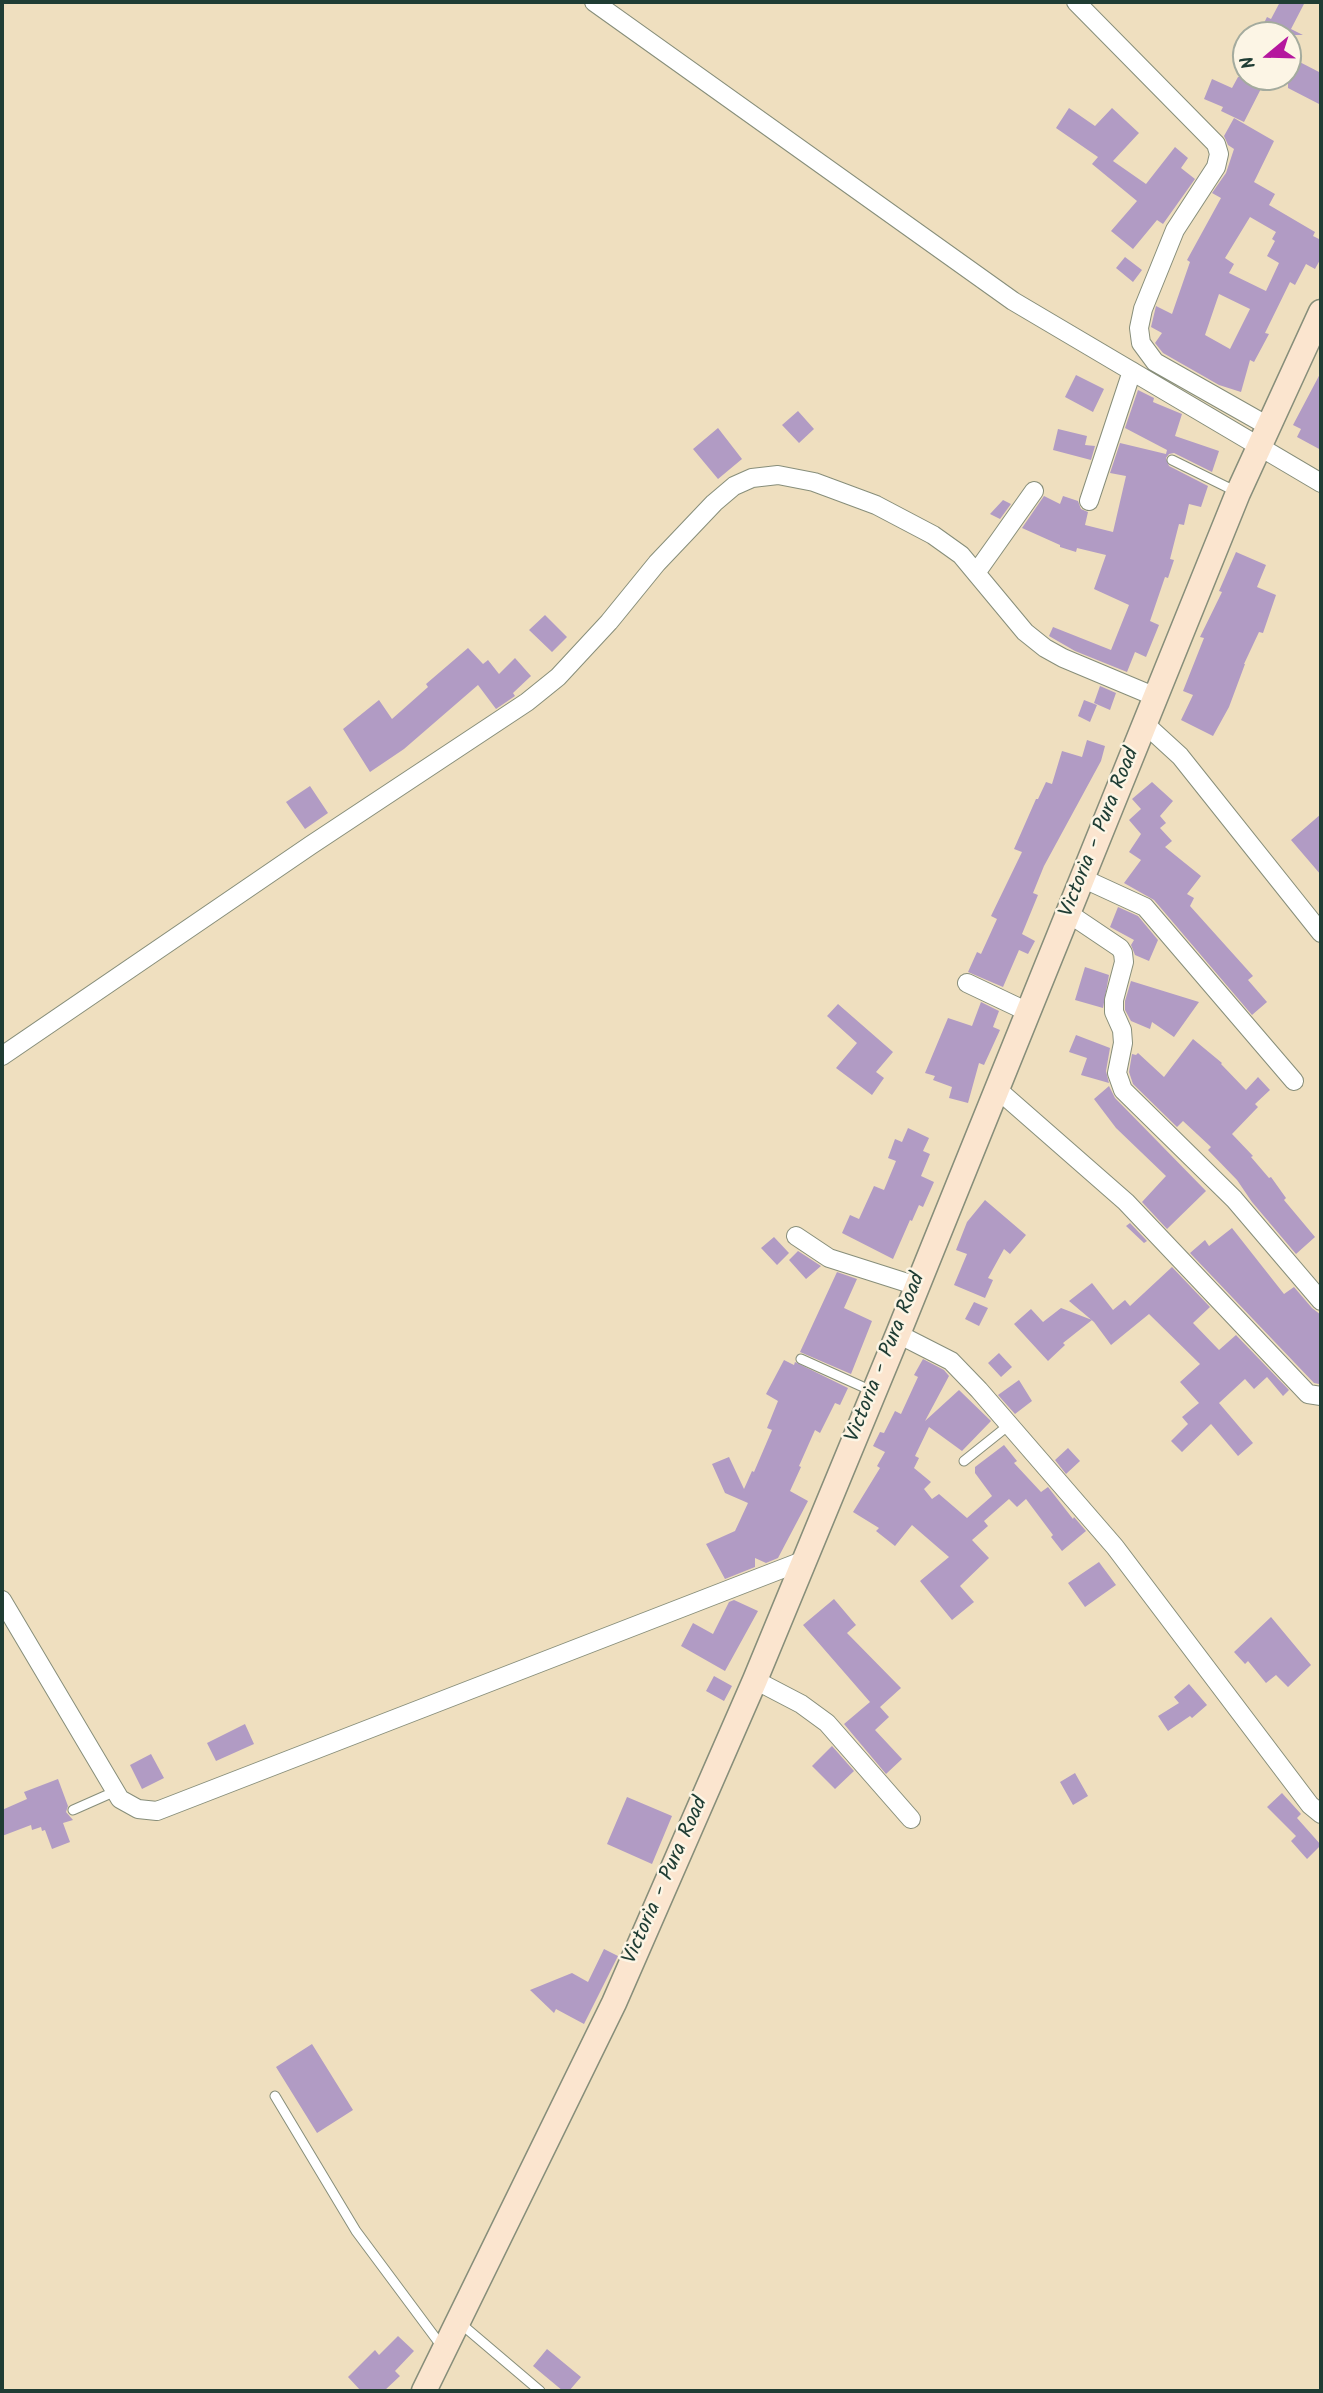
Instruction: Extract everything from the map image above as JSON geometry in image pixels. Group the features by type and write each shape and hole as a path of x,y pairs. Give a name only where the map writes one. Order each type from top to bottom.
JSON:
{"main road":[{"name":"Victoria - Pura Road","path":"424,2391 614,2003 755,1679 898,1334 1238,493 1321,312"}],"street":[{"path":"594,2 1013,301 1132,371 1264,436"},
{"path":"1076,2 1216,144 1219,154 1216,167 1175,230 1143,309 1139,328 1141,343 1155,362 1264,436 1321,483"},
{"path":"1089,501 1132,371"},
{"path":"2,1056 311,845 527,702 558,677 657,563 714,503 734,486 752,478 778,475 814,482 876,505 933,535 961,555 1025,632 1045,648 1156,697"},
{"path":"976,573 1034,491"},
{"path":"1144,724 1180,756 1321,933"},
{"path":"1082,878 1145,907 1294,1081"},
{"path":"1068,913 1120,948 1123,953 1124,962 1114,1000 1114,1012 1124,1043 1117,1073 1119,1083 1234,1199 1321,1301"},
{"path":"967,983 1028,1012"},
{"path":"997,1088 1126,1202 1308,1394 1321,1396"},
{"path":"796,1236 829,1258 917,1286"},
{"path":"898,1334 951,1361 1009,1425 1115,1547 1310,1805 1321,1814"},
{"path":"2,1600 120,1799 138,1809 157,1811 805,1560"},
{"path":"755,1679 801,1703 827,1723 911,1819"}],"lane":[{"path":"1172,460 1238,493"},
{"path":"801,1360 874,1391"},
{"path":"964,1461 1009,1425"},
{"path":"73,1810 116,1791"},
{"path":"275,2096 356,2231 444,2350"},
{"path":"459,2322 540,2391"}],"building":[{"path":"1280,2 1305,2 1295,21 1265,21 1267,17 1271,19"},
{"path":"1302,63 1321,73 1321,105 1294,91 1302,91"},
{"path":"1212,79 1232,88 1232,91 1260,91 1244,122 1221,111 1223,107 1204,99"},
{"path":"1069,108 1095,126 1112,108 1139,133 1113,161 1146,184 1175,147 1188,158 1181,168 1195,179 1163,224 1157,220 1133,249 1111,231 1137,201 1092,164 1098,157 1056,128"},
{"path":"1234,118 1274,141 1254,182 1275,194 1269,205 1315,232 1313,236 1321,240 1321,258 1315,269 1306,264 1295,285 1290,282 1265,333 1269,334 1254,362 1250,360 1241,392 1219,385 1163,353 1155,343 1162,333 1151,327 1156,306 1172,314 1190,262 1187,260 1221,198 1212,193 1226,173 1234,149 1228,145 1224,136","holes":["1250,217 1276,232 1272,239 1275,241 1267,256 1279,263 1266,291 1229,273 1234,264 1225,258","1219,294 1250,309 1230,349 1205,335"]},
{"path":"1125,257 1142,270 1133,282 1116,268"},
{"path":"1321,372 1321,450 1297,437 1301,429 1293,425"},
{"path":"1076,375 1104,389 1093,412 1065,397"},
{"path":"1138,390 1154,398 1153,402 1182,414 1175,436 1219,451 1212,472 1174,453 1166,458 1169,466 1208,486 1201,507 1189,504 1184,525 1179,524 1170,559 1174,560 1168,578 1165,577 1150,621 1159,625 1146,657 1135,652 1127,672 1075,651 1049,636 1053,627 1111,650 1129,605 1094,589 1106,555 1077,548 1076,552 1060,547 1022,528 1044,496 1060,504 1063,496 1078,501 1081,509 1088,512 1085,525 1113,532 1126,476 1110,473 1120,443 1166,454 1167,450 1125,428"},
{"path":"798,411 814,429 799,443 782,425"},
{"path":"718,428 742,459 718,479 693,449"},
{"path":"1058,429 1087,436 1085,445 1095,446 1091,460 1053,450"},
{"path":"1003,500 1011,504 1000,519 990,514"},
{"path":"1236,552 1266,565 1257,587 1276,595 1263,633 1259,632 1229,707 1213,736 1181,720 1193,695 1183,691 1204,638 1200,637 1222,592 1219,591"},
{"path":"545,615 567,637 552,652 529,630"},
{"path":"468,648 483,664 488,660 499,674 515,658 531,676 513,693 515,696 496,709 478,685 404,749 370,772 343,729 379,700 392,719 428,687 426,684"},
{"path":"1100,686 1116,693 1110,710 1094,703"},
{"path":"1084,700 1097,705 1090,722 1078,716"},
{"path":"1087,740 1105,746 1101,761 1044,866 1033,893 1038,895 1022,934 1035,941 1028,954 1019,950 1003,987 968,972 977,952 981,954 997,919 991,916 1022,852 1014,849 1036,799 1046,782 1052,784 1062,751 1082,757"},
{"path":"1152,782 1173,801 1160,816 1166,823 1160,828 1172,841 1165,847 1201,876 1187,894 1194,898 1190,906 1253,976 1248,980 1267,1002 1252,1015 1154,900 1124,883 1141,860 1129,852 1141,834 1129,820 1141,809 1132,799"},
{"path":"310,786 328,813 305,829 286,802"},
{"path":"1321,814 1321,875 1291,840"},
{"path":"1118,907 1138,916 1158,940 1149,961 1135,955 1131,945 1134,940 1110,927"},
{"path":"1085,967 1109,975 1103,1008 1075,1000"},
{"path":"1131,981 1199,1002 1174,1037 1152,1022 1150,1029 1131,1021 1125,1010 1125,1001"},
{"path":"981,1002 999,1011 993,1027 1000,1030 984,1065 979,1063 968,1103 949,1098 952,1087 933,1080 935,1076 925,1073 948,1018 972,1026"},
{"path":"838,1004 893,1052 876,1072 884,1078 872,1095 836,1068 857,1043 827,1016"},
{"path":"1076,1035 1110,1048 1106,1071 1109,1083 1081,1075 1087,1058 1069,1052"},
{"path":"1193,1039 1222,1063 1246,1090 1258,1077 1270,1090 1255,1104 1258,1107 1232,1134 1269,1178 1271,1177 1286,1198 1284,1200 1315,1237 1296,1254 1237,1180 1208,1150 1211,1147 1183,1121 1177,1127 1133,1084 1129,1072 1132,1054 1138,1053 1164,1077"},
{"path":"1109,1086 1115,1098 1206,1191 1167,1229 1142,1202 1166,1176 1116,1128 1094,1099"},
{"path":"908,1128 929,1138 923,1151 930,1154 921,1176 934,1182 923,1207 919,1205 912,1221 910,1220 893,1259 842,1233 850,1215 859,1219 874,1186 884,1190 896,1161 888,1158 895,1139 902,1142"},
{"path":"985,1200 1026,1235 1010,1254 1004,1249 988,1278 993,1280 985,1298 954,1285 967,1254 956,1250 967,1222"},
{"path":"1130,1223 1147,1241 1144,1243 1126,1226"},
{"path":"1232,1228 1284,1294 1294,1287 1321,1315 1319,1384 1314,1383 1190,1253 1205,1240 1209,1246"},
{"path":"774,1237 789,1253 777,1265 761,1248"},
{"path":"798,1251 821,1266 806,1279 789,1260"},
{"path":"1172,1267 1210,1307 1193,1323 1219,1350 1236,1335 1289,1390 1283,1396 1267,1377 1254,1389 1245,1379 1219,1403 1253,1443 1238,1456 1211,1424 1182,1452 1171,1441 1188,1424 1182,1417 1199,1403 1180,1382 1200,1364 1149,1314 1111,1345 1094,1322 1069,1301 1092,1283 1113,1310 1125,1300 1130,1306"},
{"path":"837,1272 857,1279 844,1308 872,1321 851,1374 800,1352"},
{"path":"974,1302 988,1308 979,1326 965,1319"},
{"path":"1061,1308 1092,1320 1063,1343 1065,1345 1048,1361 1014,1324 1031,1309 1043,1322"},
{"path":"999,1353 1012,1367 1001,1377 988,1363"},
{"path":"923,1359 944,1370 949,1376 925,1421 959,1390 991,1421 962,1451 929,1427 915,1456 919,1458 914,1468 931,1482 924,1489 932,1499 939,1494 967,1518 992,1496 975,1473 975,1467 1004,1445 1017,1461 1014,1463 1041,1492 1048,1487 1086,1531 1062,1551 1026,1499 1017,1507 1009,1499 984,1521 988,1526 972,1540 989,1558 960,1586 974,1602 952,1620 920,1581 949,1557 912,1525 895,1546 876,1531 879,1528 853,1512 880,1468 877,1466 885,1452 873,1446 880,1432 884,1433 895,1411 901,1414 918,1377 914,1375"},
{"path":"784,1360 794,1365 795,1362 848,1388 840,1405 835,1403 820,1433 815,1430 799,1466 801,1467 790,1491 808,1501 778,1558 766,1563 755,1558 755,1567 725,1579 706,1544 735,1531 748,1503 725,1493 712,1464 729,1457 744,1489 772,1430 767,1428 778,1401 766,1394"},
{"path":"1019,1380 1032,1401 1015,1414 998,1395"},
{"path":"1068,1448 1080,1461 1066,1474 1055,1460"},
{"path":"1099,1562 1116,1585 1085,1607 1068,1583"},
{"path":"834,1599 856,1625 847,1633 901,1688 880,1707 889,1717 875,1730 902,1759 886,1774 844,1724 870,1702 803,1625"},
{"path":"734,1600 758,1611 725,1671 681,1646 693,1623 713,1634 729,1602"},
{"path":"1271,1617 1311,1665 1288,1687 1276,1675 1266,1683 1248,1661 1245,1664 1234,1652"},
{"path":"714,1676 732,1686 724,1701 706,1691"},
{"path":"1189,1684 1207,1705 1192,1718 1190,1716 1168,1731 1158,1716 1179,1703 1174,1697"},
{"path":"245,1724 254,1744 216,1761 207,1743"},
{"path":"832,1746 854,1771 835,1789 812,1766"},
{"path":"151,1754 164,1778 142,1789 130,1765"},
{"path":"1075,1773 1088,1796 1073,1805 1060,1782"},
{"path":"58,1779 68,1806 66,1812 73,1820 63,1823 70,1842 52,1849 45,1830 42,1831 41,1827 32,1830 31,1825 2,1836 2,1810 27,1799 24,1792"},
{"path":"1282,1793 1301,1814 1297,1818 1321,1845 1307,1859 1291,1841 1296,1836 1267,1807"},
{"path":"627,1797 672,1816 652,1864 607,1844"},
{"path":"604,1949 618,1956 584,2024 556,2009 554,2013 530,1990 572,1973 588,1982"},
{"path":"312,2044 353,2110 317,2133 276,2067"},
{"path":"398,2336 414,2351 395,2371 400,2376 384,2391 361,2391 348,2377 375,2350 379,2355"},
{"path":"547,2349 581,2377 569,2391 563,2391 533,2366"}]}
